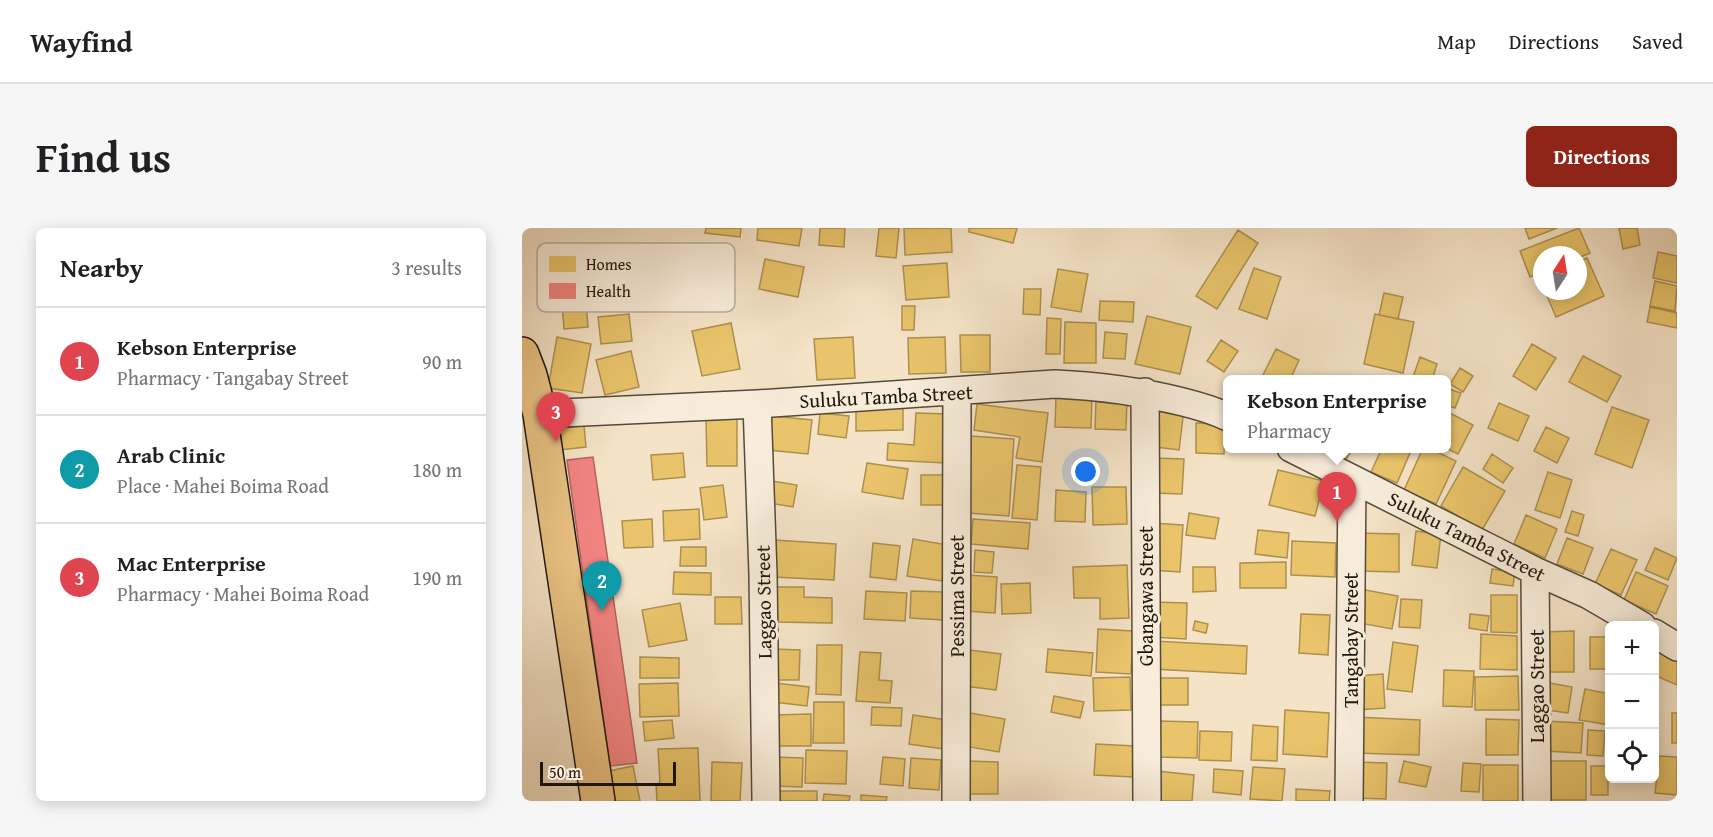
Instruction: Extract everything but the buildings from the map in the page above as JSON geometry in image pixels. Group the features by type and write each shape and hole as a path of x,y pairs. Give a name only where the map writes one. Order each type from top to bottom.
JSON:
{"main road":[{"path":"525,369 540,414 598,801"}],"street":[{"name":"Suluku Tamba Street","path":"540,414 757,404 1055,384 1102,386 1144,392 1223,415"},
{"name":"Pessima Street","path":"956,801 957,392"},
{"name":"Gbangawa Street","path":"1144,392 1146,801"},
{"name":"Laggao Street","path":"757,404 764,574 766,801"},
{"name":"Suluku Tamba Street","path":"1301,453 1535,571 1589,595 1633,621"},
{"name":"Tangabay Street","path":"1349,801 1352,478"},
{"name":"Laggao Street","path":"1535,571 1537,801"},
{"path":"1659,636 1677,647"}],"place":[{"name":"Mac Enterprise","path":"556,442"},
{"name":"Kebson Enterprise","path":"1337,522"},
{"name":"Arab Clinic","path":"602,611"}]}
